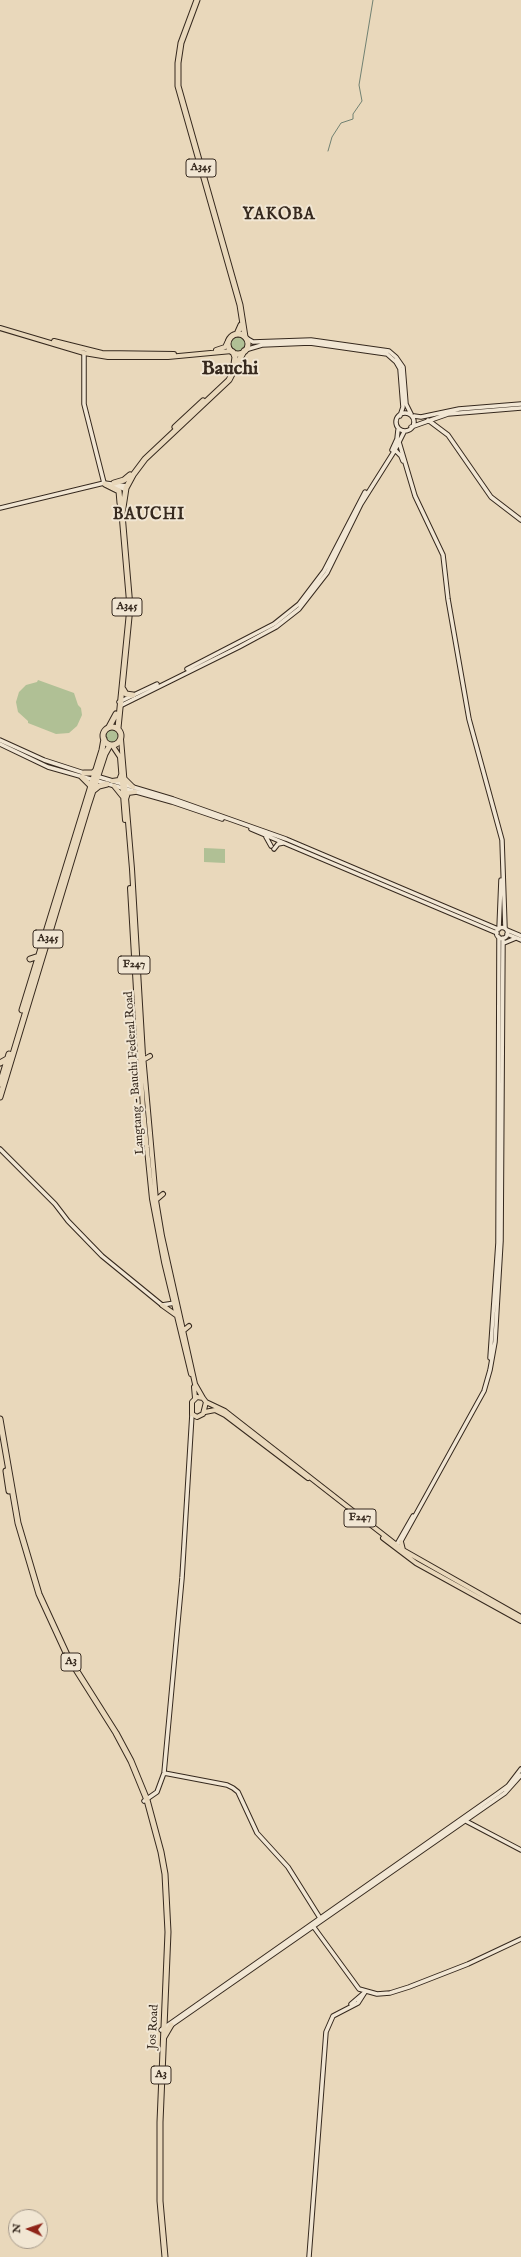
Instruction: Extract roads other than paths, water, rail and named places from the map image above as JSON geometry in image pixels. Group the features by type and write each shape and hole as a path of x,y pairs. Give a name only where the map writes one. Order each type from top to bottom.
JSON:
{"highway":[{"name":"A345","path":"196,0 179,42 175,70 177,90 239,308 241,324 237,334"},
{"name":"A345","path":"66,874 93,793 96,769 104,739 104,732 114,720 120,703 123,685 130,607 122,514 125,488 145,459 226,384 248,344 245,338 240,305 178,86 178,61 181,43 196,0"},
{"path":"228,342 231,337 237,334 245,338"},
{"name":"A345","path":"121,739 121,733 118,728 127,608 120,503 130,475 143,457 224,382 234,364 235,357 228,342"},
{"path":"232,351 238,353 245,350"},
{"path":"114,483 122,481 130,475"},
{"path":"104,483 119,491 120,503"},
{"path":"123,685 124,692 133,695"},
{"path":"109,727 118,728"},
{"path":"104,739 111,745 116,744 121,739"},
{"name":"A345","path":"0,1084 95,780 111,745"},
{"path":"83,775 93,773 96,769"},
{"path":"83,775 95,780"},
{"path":"93,793 99,786 111,784"},
{"name":"A345","path":"0,1097 51,922"},
{"path":"30,959 39,956"},
{"path":"0,1063 7,1059"},
{"name":"A3","path":"0,1419 1,1438 15,1513 44,1612 87,1690 121,1744 146,1800 158,1838 165,1893"},
{"name":"Jos Road","path":"164,2257 160,2188 160,2122 162,2031 168,1952 165,1893"},
{"name":"Jos Road","path":"164,2257 157,2195 157,2123 165,1952 165,1893"},
{"path":"163,2040 171,2024 164,2019"}],"main road":[{"path":"0,326 82,349 109,354 191,353 221,348 228,342"},
{"path":"0,326 84,353 108,357 152,358 232,351"},
{"name":"Langtang - Bauchi Federal Road","path":"121,739 147,1146 157,1228 197,1389 205,1400"},
{"name":"Langtang - Bauchi Federal Road","path":"111,745 120,757 123,776"},
{"path":"133,787 123,776 111,784 125,800 128,794 135,792"},
{"name":"Langtang - Bauchi Federal Road","path":"137,983 156,1200 176,1315 195,1398 191,1405 192,1414"},
{"path":"143,1060 150,1056"},
{"path":"142,1138 147,1146"},
{"path":"156,1200 163,1194"},
{"path":"162,1305 176,1315"},
{"path":"183,1331 189,1326"},
{"name":"F247","path":"195,1398 205,1400 234,1418 397,1547 521,1617"},
{"path":"192,1414 197,1417 205,1412 205,1400"},
{"name":"F247","path":"205,1412 215,1410 226,1415 354,1512 416,1563 521,1621"},
{"path":"397,1547 400,1541"},
{"path":"397,1547 400,1541"},
{"path":"490,1604 492,1612"}],"street":[{"path":"120,703 239,647 276,627 299,609 326,573 361,504 400,442 404,432 415,423 406,404 403,367 396,356 390,351 311,340 264,340 253,342 245,338"},
{"path":"120,703 133,695 246,641 276,623 299,604 324,571 358,502 389,455 397,440 398,430 395,423 400,416 403,407 400,369 396,362 387,354 310,342 262,345 245,350"},
{"path":"84,353 84,404 104,483"},
{"path":"400,416 406,413 420,418 459,409 521,406"},
{"path":"411,427 428,420 461,411 521,406"},
{"path":"428,420 448,435 491,497 521,520"},
{"path":"398,430 404,432"},
{"path":"400,442 415,496 443,556 448,599 469,719 502,840 506,931 501,937 498,1243 495,1304 488,1372 482,1390 400,1541"},
{"path":"395,450 401,456 414,496 441,556 462,692 499,840 501,855 500,919 498,930 503,944 501,1241 495,1335 489,1374 480,1397 400,1541"},
{"path":"104,483 125,488"},
{"path":"0,509 104,483 114,483 125,488"},
{"path":"0,740 44,760 95,780 133,787 316,851 498,930"},
{"path":"0,744 48,767 83,775"},
{"path":"123,786 135,792 172,801"},
{"path":"236,823 498,930 521,936"},
{"path":"266,836 272,848 278,844 284,843"},
{"path":"486,924 495,924 500,919"},
{"path":"506,931 521,940"},
{"path":"503,944 506,941 516,938"},
{"path":"0,1150 55,1204 72,1226 102,1256 162,1305 175,1303"},
{"path":"146,1800 159,1789 164,1774 182,1578 193,1421 192,1414"},
{"path":"193,1421 197,1417"},
{"path":"162,2031 313,1926 508,1786 521,1769"},
{"path":"164,1774 227,1785 238,1792 257,1833 288,1867 320,1918"},
{"path":"462,1819 505,1793 521,1775"},
{"path":"462,1819 521,1850"},
{"path":"280,1948 320,1918 347,1901"},
{"path":"313,1926 359,1989 361,1998"},
{"path":"309,2257 326,2032 333,2016 345,2010 361,1998 372,1994 390,1993 409,1987 468,1964 521,1939"},
{"path":"359,1989 372,1994"},
{"path":"361,1998 365,1992"}],"waterway":[{"path":"328,151 332,137 341,123 353,119 353,114 362,101 359,85 373,0"}],"district":[{"name":"YAKOBA","path":"279,216"},
{"name":"Bauchi","path":"230,370"},
{"name":"BAUCHI","path":"149,516"}]}
